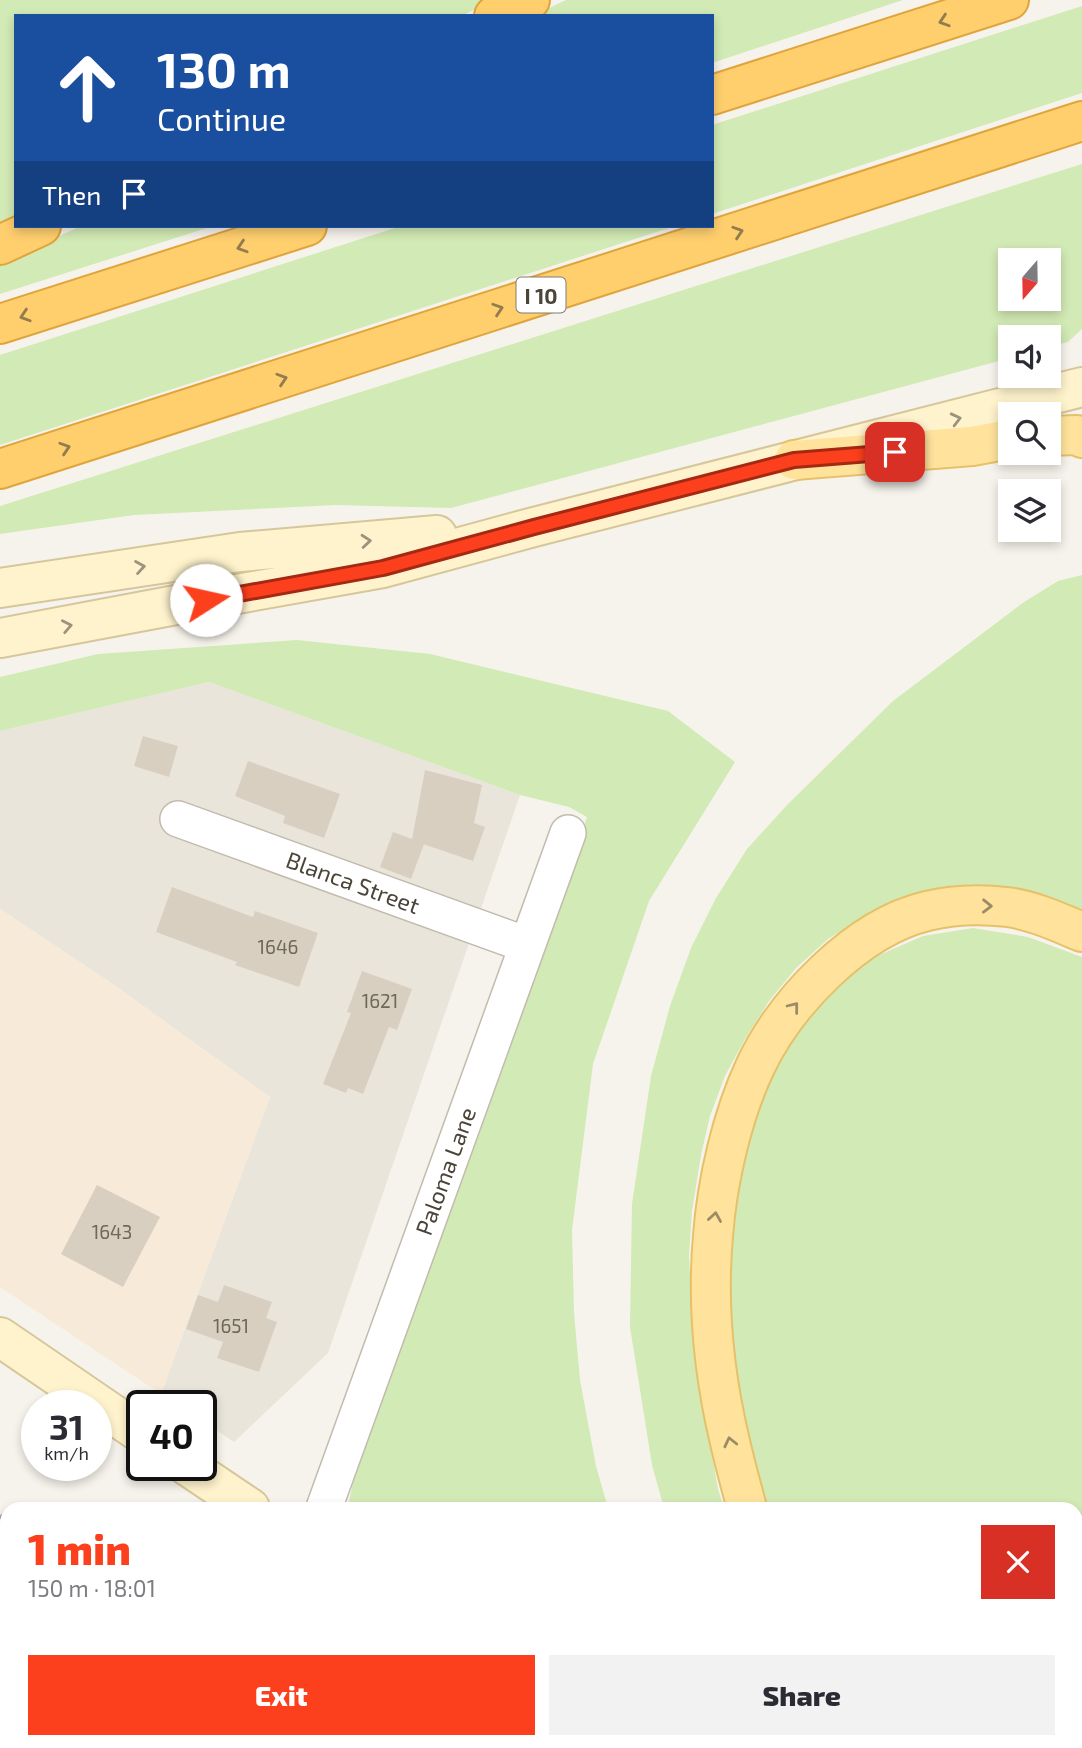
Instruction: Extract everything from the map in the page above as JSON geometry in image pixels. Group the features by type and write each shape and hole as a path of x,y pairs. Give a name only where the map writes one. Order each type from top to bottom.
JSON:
{"highway":[{"path":"498,14 530,0"},
{"path":"714,94 1009,0"},
{"name":"I 10","path":"0,469 1082,121"},
{"path":"0,245 37,228"},
{"path":"0,324 300,228"}],"main road":[{"path":"1061,436 1077,435 1082,438"},
{"path":"794,460 972,446 998,441"},
{"path":"745,1502 729,1441 716,1366 711,1302 713,1236 722,1175 736,1114 755,1066 781,1023 806,991 864,939 892,924 926,911 960,906 1007,907 1044,917 1082,932"}],"street":[{"path":"0,638 383,568 1082,387"},
{"path":"0,589 240,552 534,527"},
{"name":"Blanca Street","path":"178,819 527,945"},
{"name":"Paloma Lane","path":"326,1502 568,833"},
{"path":"0,1337 126,1423"},
{"path":"210,1481 241,1502"}],"shaded area":[{"path":"209,682 520,795 328,1353 234,1442 217,1431 217,1390 162,1390 270,1097 114,985 0,909 0,731"},
{"path":"0,909 114,985 270,1097 162,1390 155,1390 0,1287"}],"green space":[{"path":"0,0 495,0 465,14 14,14 14,225 0,232"},
{"path":"566,0 903,0 714,62 714,14 536,14"},
{"path":"1082,6 1082,93 714,213 714,124"},
{"path":"1082,164 1082,329 1068,342 1061,344 1061,325 998,325 998,361 451,508 336,505 134,515 0,534 0,506"},
{"path":"77,228 207,228 0,294 0,263"},
{"path":"395,228 669,228 0,445 0,355"},
{"path":"1082,575 1082,914 903,900 866,915 828,939 796,968 769,1001 725,1076 710,1116 692,1211 689,1256 693,1335 722,1502 662,1502 652,1465 630,1327 632,1204 651,1076 670,1006 691,948 716,898 747,849 788,804 893,701 1024,602 1058,581"},
{"path":"297,640 430,654 668,711 735,762 649,901 593,1064 572,1230 574,1313 580,1380 596,1466 606,1502 349,1502 353,1483 587,817 569,807 520,795 209,682 0,731 0,677 98,654"},
{"path":"973,928 1028,937 1082,957 1082,1502 764,1502 746,1428 732,1344 728,1291 730,1221 741,1150 769,1077 803,1023 833,986 870,959 923,936"}],"building":[{"path":"143,736 178,746 169,777 134,766"},
{"path":"248,761 340,794 324,838 283,823 285,816 235,796"},
{"path":"425,770 482,785 474,823 485,827 473,861 424,844 411,879 380,867 393,832 412,839"},
{"path":"172,887 253,917 255,911 318,933 299,987 235,965 237,962 156,932"},
{"path":"362,971 412,989 397,1030 389,1027 363,1094 348,1088 346,1093 323,1084 351,1013 347,1012"},
{"path":"97,1185 160,1217 123,1287 61,1254"},
{"path":"224,1285 272,1302 266,1318 277,1322 259,1372 217,1358 223,1342 186,1329 198,1295 218,1302"}],"route":[{"path":"206,600 383,568 794,460 895,452"}]}
